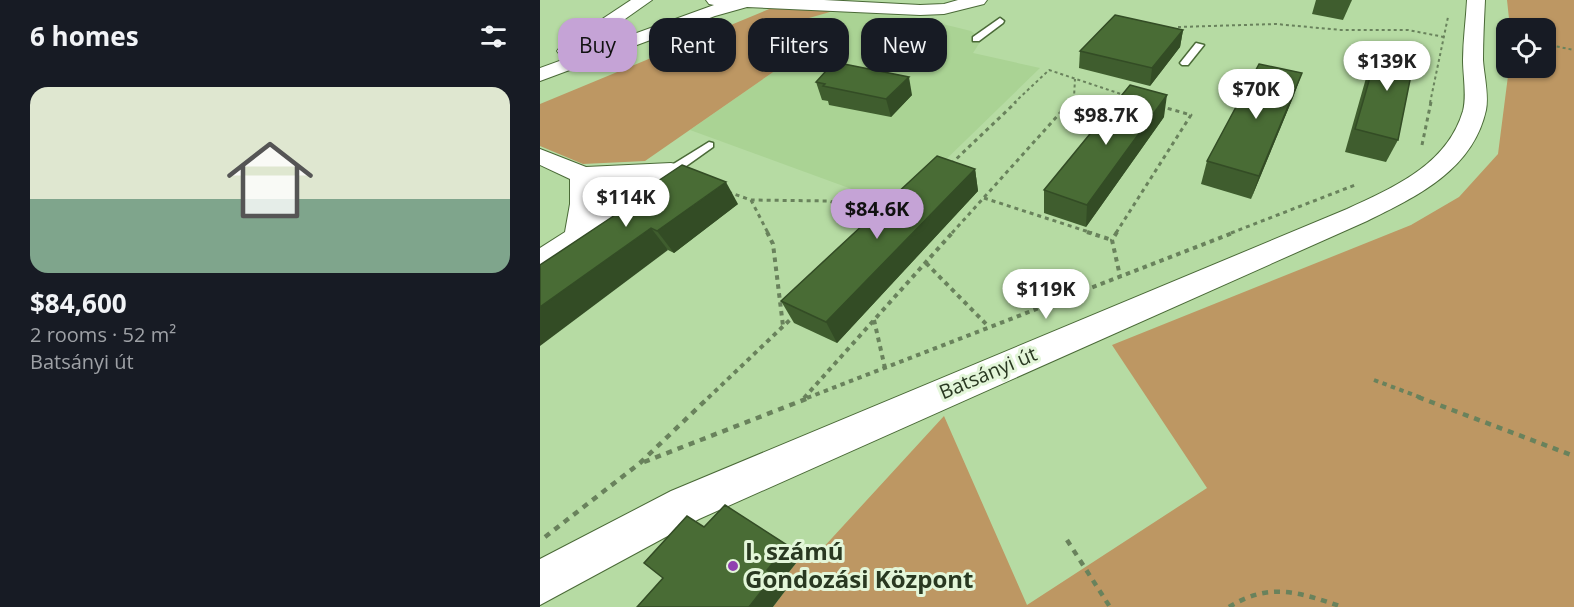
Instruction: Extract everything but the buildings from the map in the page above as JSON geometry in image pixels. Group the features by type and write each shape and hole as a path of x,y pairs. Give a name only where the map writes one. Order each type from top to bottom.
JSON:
{"street":[{"path":"540,66 598,32 643,0"},
{"path":"715,0 920,10 969,3"},
{"path":"540,75 709,12 749,2"},
{"name":"Batsányi út","path":"540,583 685,505 1357,215 1409,190 1443,165 1462,140 1474,109 1473,58 1463,5"},
{"path":"540,156 583,175 671,171"},
{"path":"540,263 671,171"},
{"path":"578,236 583,204 583,175"}],"lane":[{"path":"976,39 1000,21"},
{"path":"1185,63 1199,45"},
{"path":"671,171 710,145"}],"path":[{"path":"1421,150 1444,37 1463,5"},
{"path":"1178,27 1275,24 1341,30 1408,30 1444,37"},
{"path":"1556,46 1574,50"},
{"path":"950,165 1049,70 1132,97"},
{"path":"802,400 1074,97 1075,79"},
{"path":"1120,276 1112,240 1191,115 1153,104"},
{"path":"640,463 1359,184"},
{"path":"721,189 751,200 829,201 881,218"},
{"path":"984,198 1112,240"},
{"path":"751,200 773,244 783,326"},
{"path":"926,263 989,327"},
{"path":"540,540 640,463 800,310"},
{"path":"874,320 885,368"},
{"path":"1374,380 1574,456"},
{"path":"1067,540 1110,607"},
{"path":"1229,607 1243,597 1273,589 1343,607"}],"shaded area":[{"path":"1507,0 1574,0 1574,607 773,607 789,586 782,581 801,557 810,562 944,416 1027,605 1207,488 1112,345 1411,225 1459,197 1498,154 1508,78 1556,78 1556,18 1509,18"},
{"path":"774,7 837,10 809,18 748,18 748,72 773,72 645,161 583,164 540,146 540,104 617,72 637,72 637,64 649,59 649,72 736,72 736,23"},
{"path":"846,12 918,18 861,18 861,72 947,72 947,25 984,36 973,53 1040,68 898,206 690,130 773,72 849,72 849,18 806,18 824,13"}],"place":[{"name":"I. számú Gondozási Központ","path":"733,566"}]}
